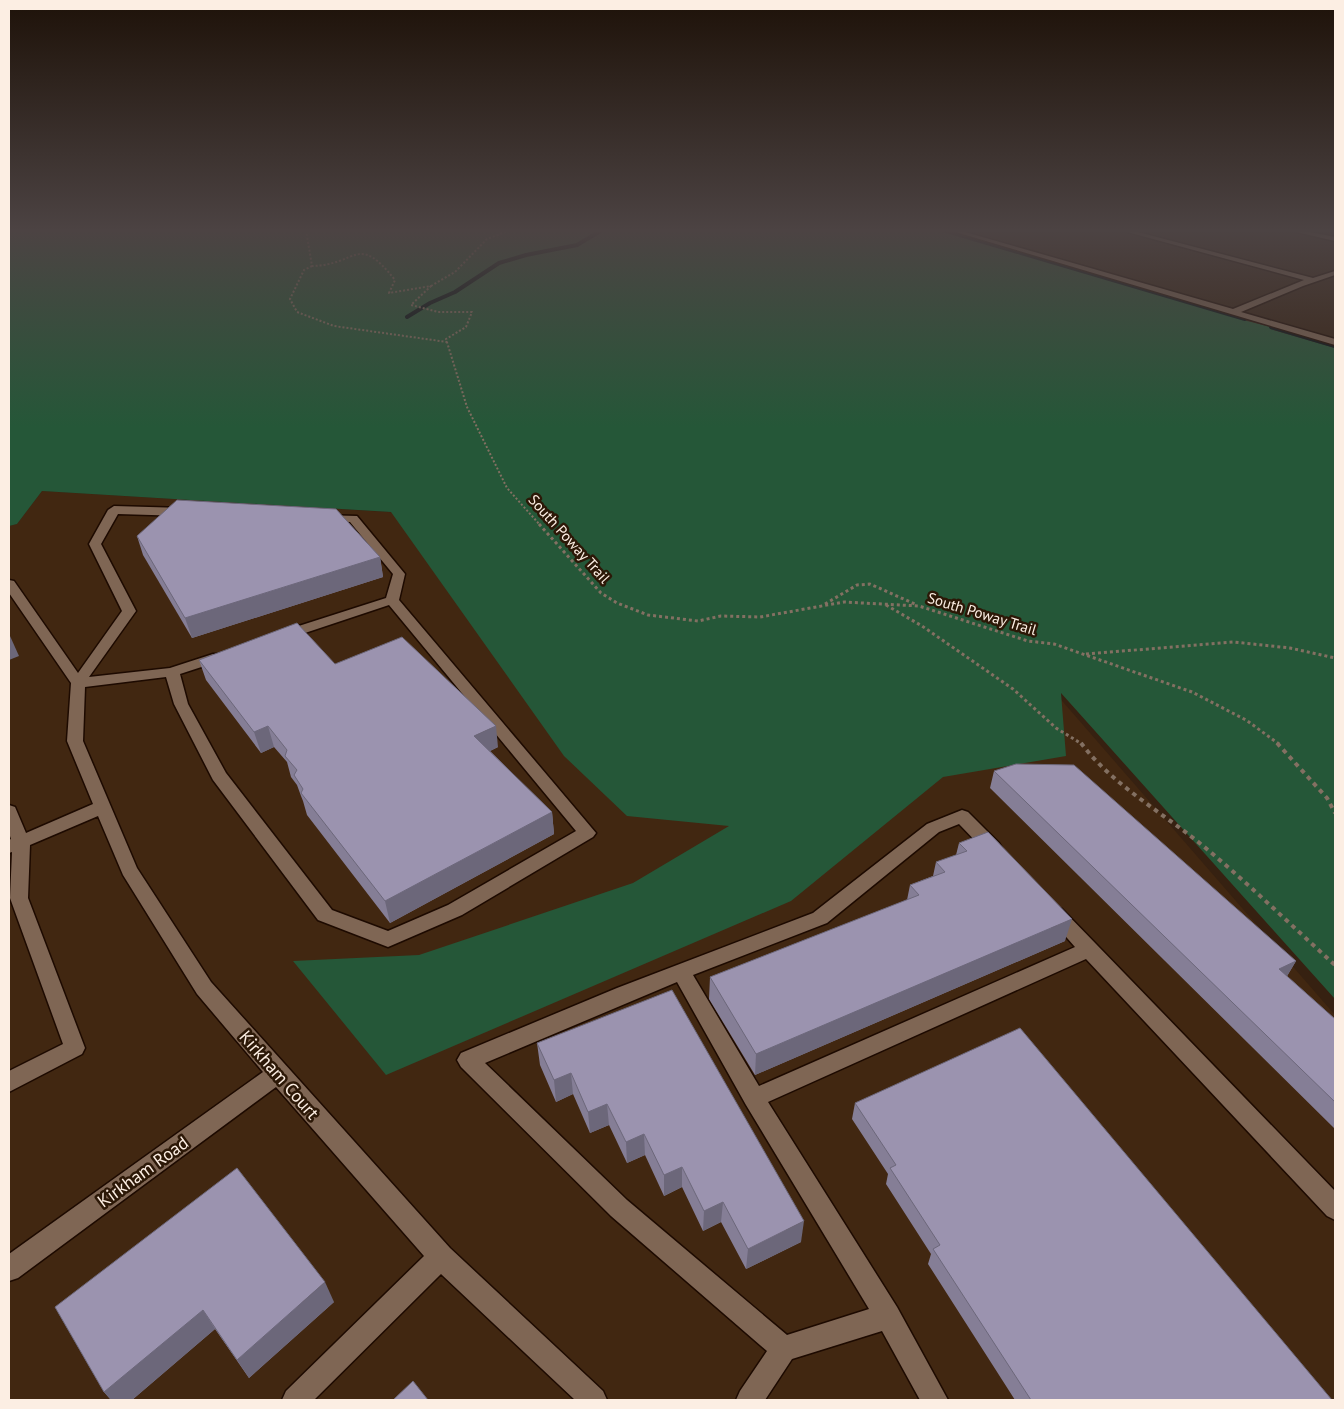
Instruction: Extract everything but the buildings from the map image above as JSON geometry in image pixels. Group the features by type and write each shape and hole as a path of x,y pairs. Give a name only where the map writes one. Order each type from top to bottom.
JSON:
{"street":[{"path":"1178,296 1335,342"},
{"path":"1234,312 1274,296"},
{"path":"78,683 129,611 94,544 114,510 194,513"},
{"path":"313,518 353,519 399,574 392,600"},
{"path":"9,584 78,683"},
{"path":"172,672 181,704 219,776 326,915 388,939 455,910 587,833 392,600"},
{"path":"274,638 392,600"},
{"path":"78,683 172,672 229,653"},
{"name":"Kirkham Court","path":"78,683 75,741 129,870 199,980 278,1074 441,1257 594,1400"},
{"path":"15,844 103,807"},
{"path":"9,811 15,844 14,900 75,1048 9,1082"},
{"path":"784,1349 618,1208 468,1060 681,972 820,918 933,828 962,816 1009,865"},
{"path":"1042,900 1335,1208"},
{"path":"754,1098 1089,949"},
{"path":"681,972 754,1098 888,1316 935,1400"},
{"name":"Kirkham Road","path":"9,1269 278,1074"},
{"path":"295,1400 441,1257"},
{"path":"749,1400 784,1349 888,1316"}],"path":[{"path":"292,296 290,299 297,312 334,326 447,342 446,339 466,327 472,312 467,310 448,313 420,309 411,305 421,296"},
{"name":"South Poway Trail","path":"447,342 467,407 507,488 601,593 617,603 648,615 698,621 722,616 760,617 844,602 919,606 1028,641 1054,644 1192,692 1246,720 1281,746 1327,798 1335,812"},
{"path":"824,606 857,585 870,584 919,606"},
{"path":"886,605 922,626 1013,689 1056,728 1081,743 1090,755 1118,780 1208,850 1335,964"},
{"path":"1083,654 1234,642 1290,648 1335,658"}],"shaded area":[{"path":"42,491 520,520 1057,695 1335,1015 1335,1400 9,1400 9,526 17,524"}],"green space":[{"path":"9,296 1162,296 1271,327 1270,329 1335,348 1335,999 1061,693 1066,756 943,777 791,901 386,1075 293,961 419,955 633,883 729,826 627,816 564,756 391,512 42,491 17,524 9,526"}],"waterway":[{"path":"407,317 446,296"},
{"path":"1166,296 1245,319"},
{"path":"1271,327 1335,346"}]}
